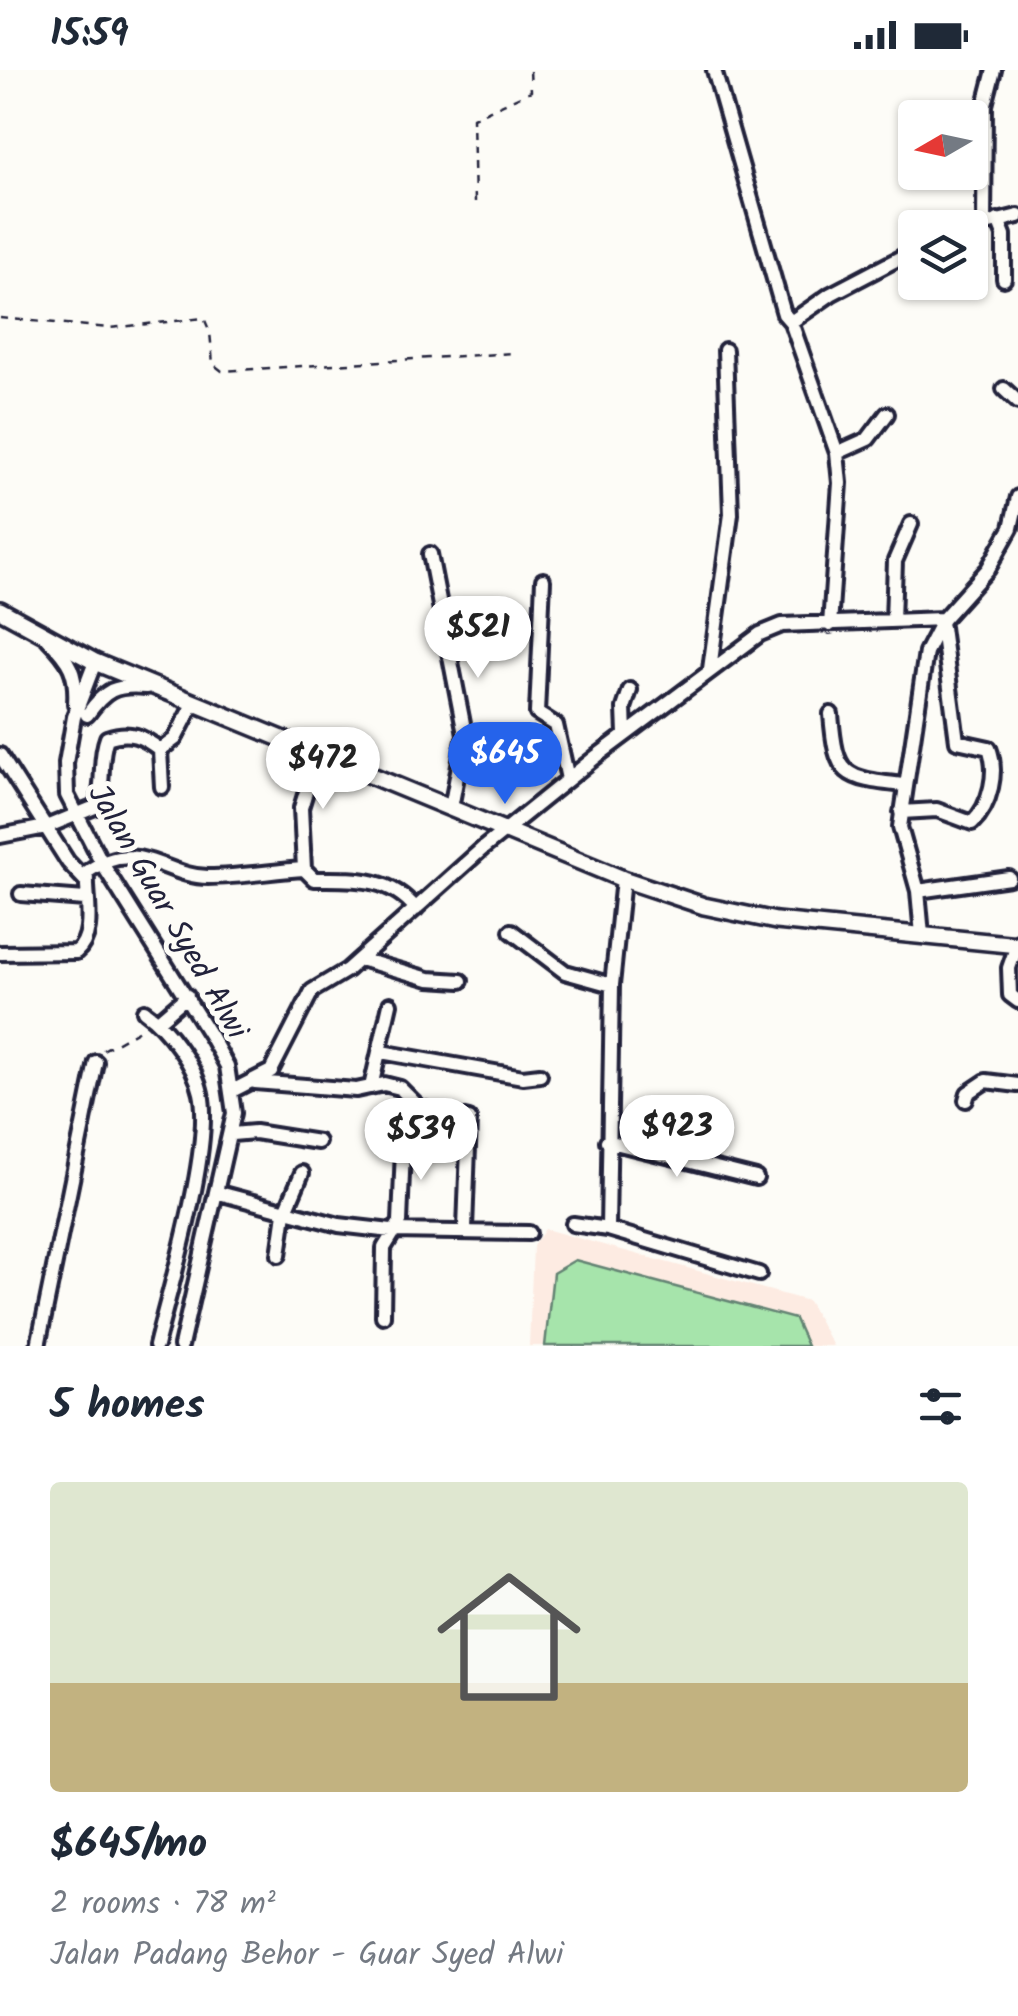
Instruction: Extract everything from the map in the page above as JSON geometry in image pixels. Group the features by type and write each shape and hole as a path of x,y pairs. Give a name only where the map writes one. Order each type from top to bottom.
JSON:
{"main road":[{"path":"0,610 48,638 158,688 623,879 704,906 776,921 1018,944"}],"street":[{"path":"714,70 784,314 792,322 837,452 840,483 830,625"},
{"path":"978,210 985,105 994,70"},
{"path":"988,223 1018,216"},
{"path":"998,220 1004,235 1004,279"},
{"path":"792,322 830,294 898,259"},
{"path":"710,669 730,514 726,350"},
{"path":"1004,389 1018,402"},
{"path":"837,452 868,439 887,414"},
{"path":"922,934 918,891 904,848 901,812 926,652 943,619 988,569 1015,528 1018,497"},
{"path":"893,621 895,561 910,524"},
{"path":"430,554 465,734 451,808"},
{"path":"543,580 538,713 556,725 568,779"},
{"path":"232,1092 270,1071 312,990 360,959 568,779 760,634 782,625 943,619"},
{"path":"901,812 937,810 972,823 984,806 996,770 989,748 957,741 944,665 943,619"},
{"path":"48,638 70,662 80,716"},
{"name":"Jalan Guar Syed Alwi","path":"101,664 70,737 65,776 75,815 102,864 188,996 226,1066 232,1092 232,1134 181,1346"},
{"path":"80,716 106,690 124,684 158,688"},
{"path":"625,734 624,708 630,690"},
{"path":"160,750 175,739 194,702"},
{"path":"831,714 834,754 842,770 856,780 903,786"},
{"path":"0,836 46,826 95,807 100,797 101,753 107,738 122,732 136,734 160,750"},
{"path":"160,750 162,788"},
{"path":"318,752 301,808 304,870 314,879 369,879 402,894 416,909"},
{"path":"0,755 57,844 86,881"},
{"path":"0,953 76,952 84,946 89,926 86,872 102,864 148,858 208,877 304,870"},
{"path":"918,891 1009,878"},
{"path":"608,1229 612,984 623,879"},
{"path":"21,894 85,899"},
{"path":"511,931 565,972 612,984"},
{"path":"1018,944 1008,983 1010,995 1018,1001"},
{"path":"360,959 429,978 462,981"},
{"path":"158,1021 188,996"},
{"path":"372,1087 390,1004"},
{"path":"144,1011 158,1021 194,1076 203,1117 198,1162 156,1346"},
{"path":"381,1052 523,1077 540,1075"},
{"path":"38,1346 96,1062"},
{"path":"966,1100 986,1081 1018,1085"},
{"path":"252,1082 356,1090 400,1088 420,1108 469,1119 472,1126 465,1229"},
{"path":"383,1316 380,1274 391,1232 400,1222 402,1149 415,1131 420,1108"},
{"path":"232,1134 254,1132 318,1142"},
{"path":"608,1141 756,1178"},
{"path":"280,1256 285,1213 302,1173"},
{"path":"219,1193 285,1213 391,1232 465,1229 529,1233"},
{"path":"573,1224 608,1229 759,1274"},
{"path":"175,1263 200,1267"}],"path":[{"path":"475,202 473,118 532,90 530,70"},
{"path":"0,318 110,328 204,318 210,332 212,364 222,371 512,353"},
{"path":"96,1062 111,1042 158,1021"}],"shaded area":[{"path":"545,1229 808,1301 833,1346 529,1346 533,1246"}],"green space":[{"path":"575,1260 795,1319 807,1346 545,1346 553,1273"}]}
